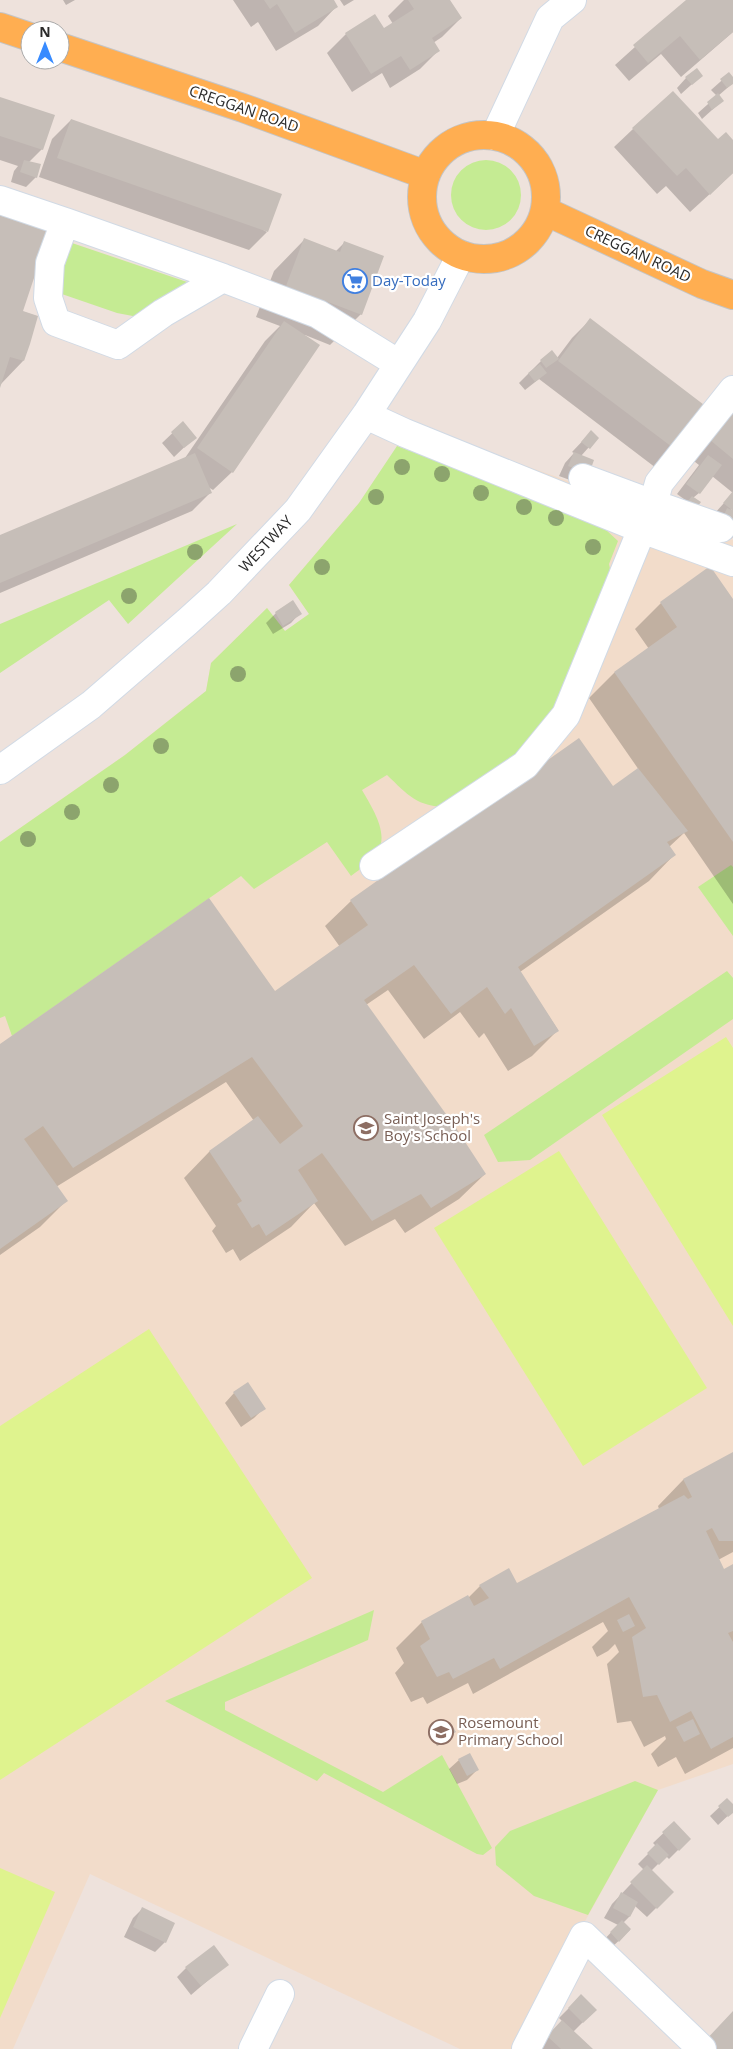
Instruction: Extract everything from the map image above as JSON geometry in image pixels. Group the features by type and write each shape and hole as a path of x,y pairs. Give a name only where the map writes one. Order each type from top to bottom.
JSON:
{"main road":[{"path":"0,27 20,34"},
{"name":"CREGGAN ROAD","path":"70,50 243,108 426,175"},
{"path":"474,135 495,136 514,143 530,155 541,172 546,191 544,212 536,231 522,246 503,256 482,259 461,255 444,244 432,230 424,213 422,193 426,175 437,156 454,143 474,135"},
{"name":"CREGGAN ROAD","path":"544,212 702,284 733,295"}],"street":[{"path":"495,136 550,18 572,0"},
{"path":"0,200 223,278 318,314 400,364"},
{"path":"65,222 50,263 48,298 56,322 118,345 163,313 223,278"},
{"name":"WESTWAY","path":"0,770 91,705 220,593 298,510 400,364 427,321 461,255"},
{"path":"653,504 659,483 733,390"},
{"path":"366,415 405,434 642,529 733,562"},
{"path":"582,478 721,528"},
{"path":"374,866 525,766 566,715 642,529"},
{"path":"526,2049 584,1936 702,2049"},
{"path":"253,2049 280,1994"}],"shaded area":[{"name":"Saint Joseph's Boy's School","path":"412,425 733,540 733,1764 658,1790 514,2049 460,2049 90,1874 13,2049 0,2049 0,842 125,755 206,691 211,663 267,608 285,631 309,614 289,585 359,503"}],"green space":[{"path":"486,160 499,163 511,170 518,182 521,195 518,208 511,220 499,227 486,230 473,227 461,220 454,208 451,195 454,182 461,170 473,163"},
{"path":"72,243 196,285 138,317 117,313 56,292"},
{"path":"397,446 592,517 618,541 609,564 612,579 559,702 536,741 448,807 428,805 421,802 407,794 387,775 362,790 374,811 380,827 381,842 374,857 351,876 327,842 254,889 241,876 12,1036 5,1016 0,1018 0,842 125,755 206,691 211,663 267,608 285,631 309,614 289,585 359,503"},
{"path":"237,524 128,624 109,600 0,673 0,624"},
{"path":"731,865 733,867 733,936 698,887"},
{"path":"727,971 733,978 733,1019 530,1160 498,1162 484,1135"},
{"path":"726,1037 733,1048 733,1326 602,1115"},
{"path":"559,1151 707,1388 583,1466 434,1228"},
{"path":"149,1329 312,1578 0,1780 0,1426"},
{"path":"374,1610 368,1640 225,1702 225,1710 383,1792 442,1755 492,1848 483,1855 477,1854 324,1773 317,1781 165,1701"},
{"path":"635,1781 658,1790 588,1915 534,1896 496,1865 495,1847 510,1831"},
{"path":"0,1868 55,1892 0,2018"}],"building":[{"path":"264,0 334,0 338,7 295,33 277,4 270,9"},
{"path":"408,0 450,0 462,18 432,38 440,51 410,70 401,56 371,74 345,33 375,14 384,28 414,9"},
{"path":"686,0 733,0 733,32 700,60 680,36 648,63 633,45"},
{"path":"697,68 703,76 692,85 685,77"},
{"path":"729,72 733,77 733,84 727,88 720,79"},
{"path":"673,91 718,139 726,132 733,140 733,173 710,195 686,168 677,176 632,128"},
{"path":"718,93 724,101 712,110 707,102"},
{"path":"0,97 55,115 43,150 0,136"},
{"path":"71,119 282,194 268,232 57,158"},
{"path":"24,160 41,164 37,178 20,172"},
{"path":"0,215 50,230 23,311 38,316 30,344 24,361 10,357 0,388"},
{"path":"304,238 340,252 344,241 384,256 362,315 286,286"},
{"path":"590,318 712,411 680,453 558,361"},
{"path":"284,321 320,345 233,473 197,448"},
{"path":"552,350 559,359 546,368 540,360"},
{"path":"540,364 547,373 535,382 528,373"},
{"path":"733,399 733,459 704,435"},
{"path":"183,421 197,438 184,448 171,432"},
{"path":"591,430 599,438 590,449 581,442"},
{"path":"574,452 594,460 589,474 568,466"},
{"path":"195,453 212,493 0,583 0,535"},
{"path":"708,455 722,465 700,494 686,484"},
{"path":"733,491 733,527 721,522 727,508 732,510 723,503"},
{"path":"692,496 701,502 693,513 684,506"},
{"path":"710,566 733,599 733,842 614,672 677,627 660,602"},
{"path":"293,600 302,614 283,626 275,612"},
{"path":"579,738 613,786 638,768 688,831 667,842 676,855 518,967 559,1031 534,1046 511,1008 505,1014 487,987 451,1014 414,965 364,1000 456,1128 486,1174 431,1208 421,1194 372,1221 322,1153 298,1170 318,1201 266,1236 259,1224 252,1228 237,1204 242,1201 209,1151 258,1116 280,1144 303,1126 252,1057 73,1168 43,1126 24,1139 68,1201 0,1249 0,1044 209,898 275,991 368,925 350,900"},
{"path":"248,1382 266,1409 251,1418 233,1392"},
{"path":"733,1452 733,1541 719,1541 712,1528 706,1531 724,1569 733,1564 733,1631 728,1633 733,1642 733,1737 711,1749 691,1711 670,1722 657,1695 643,1697 632,1637 646,1628 629,1597 500,1669 494,1658 453,1679 449,1672 437,1677 420,1646 430,1639 421,1621 468,1595 474,1606 489,1598 479,1585 509,1568 517,1583 684,1495 688,1499 692,1497 683,1479"},
{"path":"629,1614 635,1626 623,1632 617,1620"},
{"path":"693,1719 700,1734 684,1742 676,1727"},
{"path":"450,1722 456,1732 447,1737 441,1727"},
{"path":"470,1753 479,1770 467,1776 458,1759"},
{"path":"727,1798 733,1804 733,1813 728,1817 718,1806"},
{"path":"674,1821 691,1839 679,1851 662,1832"},
{"path":"657,1843 669,1855 659,1865 647,1853"},
{"path":"647,1865 674,1892 657,1909 630,1882"},
{"path":"621,1892 638,1902 630,1917 613,1908"},
{"path":"142,1907 175,1923 166,1943 133,1927"},
{"path":"622,1920 631,1929 619,1942 610,1932"},
{"path":"214,1945 229,1965 201,1986 185,1967"},
{"path":"581,1994 597,2010 583,2023 568,2008"},
{"path":"733,2011 733,2049 711,2049 704,2042"},
{"path":"562,2020 593,2049 561,2049 547,2036"}],"place":[{"name":"Day-Today","path":"355,281"},
{"name":"Saint Joseph's Boy's School","path":"366,1128"},
{"name":"Rosemount Primary School","path":"441,1732"}]}
